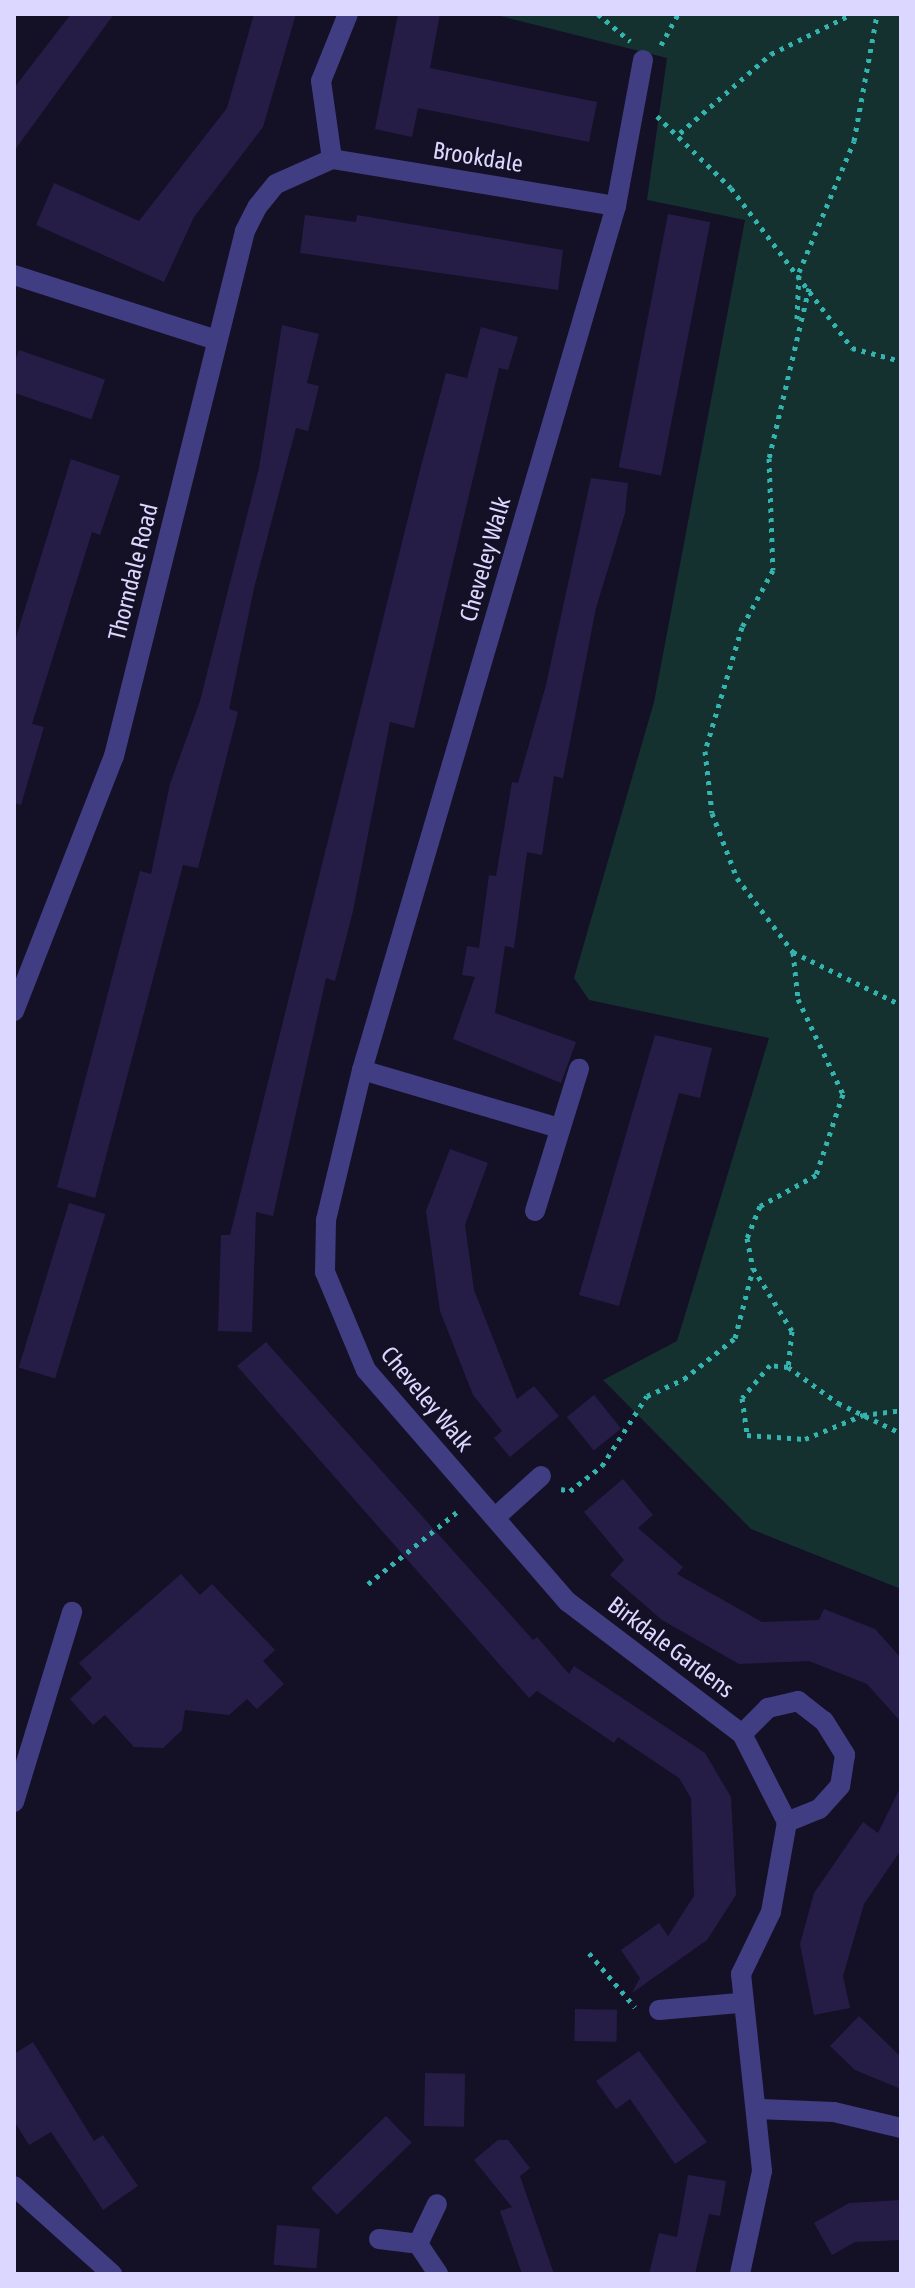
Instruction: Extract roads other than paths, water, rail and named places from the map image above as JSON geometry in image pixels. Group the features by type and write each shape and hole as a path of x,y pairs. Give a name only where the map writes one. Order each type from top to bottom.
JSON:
{"street":[{"path":"14,275 217,340 258,206 276,184 332,159 321,81 348,14"},
{"name":"Cheveley Walk","path":"568,1602 498,1515 476,1496 366,1370 325,1272 326,1220 362,1070 616,206 643,60"},
{"name":"Brookdale","path":"332,159 616,206"},
{"name":"Thorndale Road","path":"14,1011 114,756 217,340"},
{"path":"535,1211 579,1069"},
{"path":"362,1070 559,1128"},
{"path":"498,1515 541,1476"},
{"name":"Birkdale Gardens","path":"568,1602 742,1734 787,1822 819,1809 840,1786 845,1755 824,1721 798,1701 768,1708 742,1734"},
{"path":"14,1802 72,1612"},
{"path":"740,2274 762,2171 759,2109 739,2003 741,1974 771,1912 784,1864 787,1822"},
{"path":"659,2010 739,2003"},
{"path":"759,2109 834,2112 901,2128"},
{"path":"14,2186 112,2274"},
{"path":"418,2244 437,2204"},
{"path":"379,2239 418,2244 438,2274"}]}
